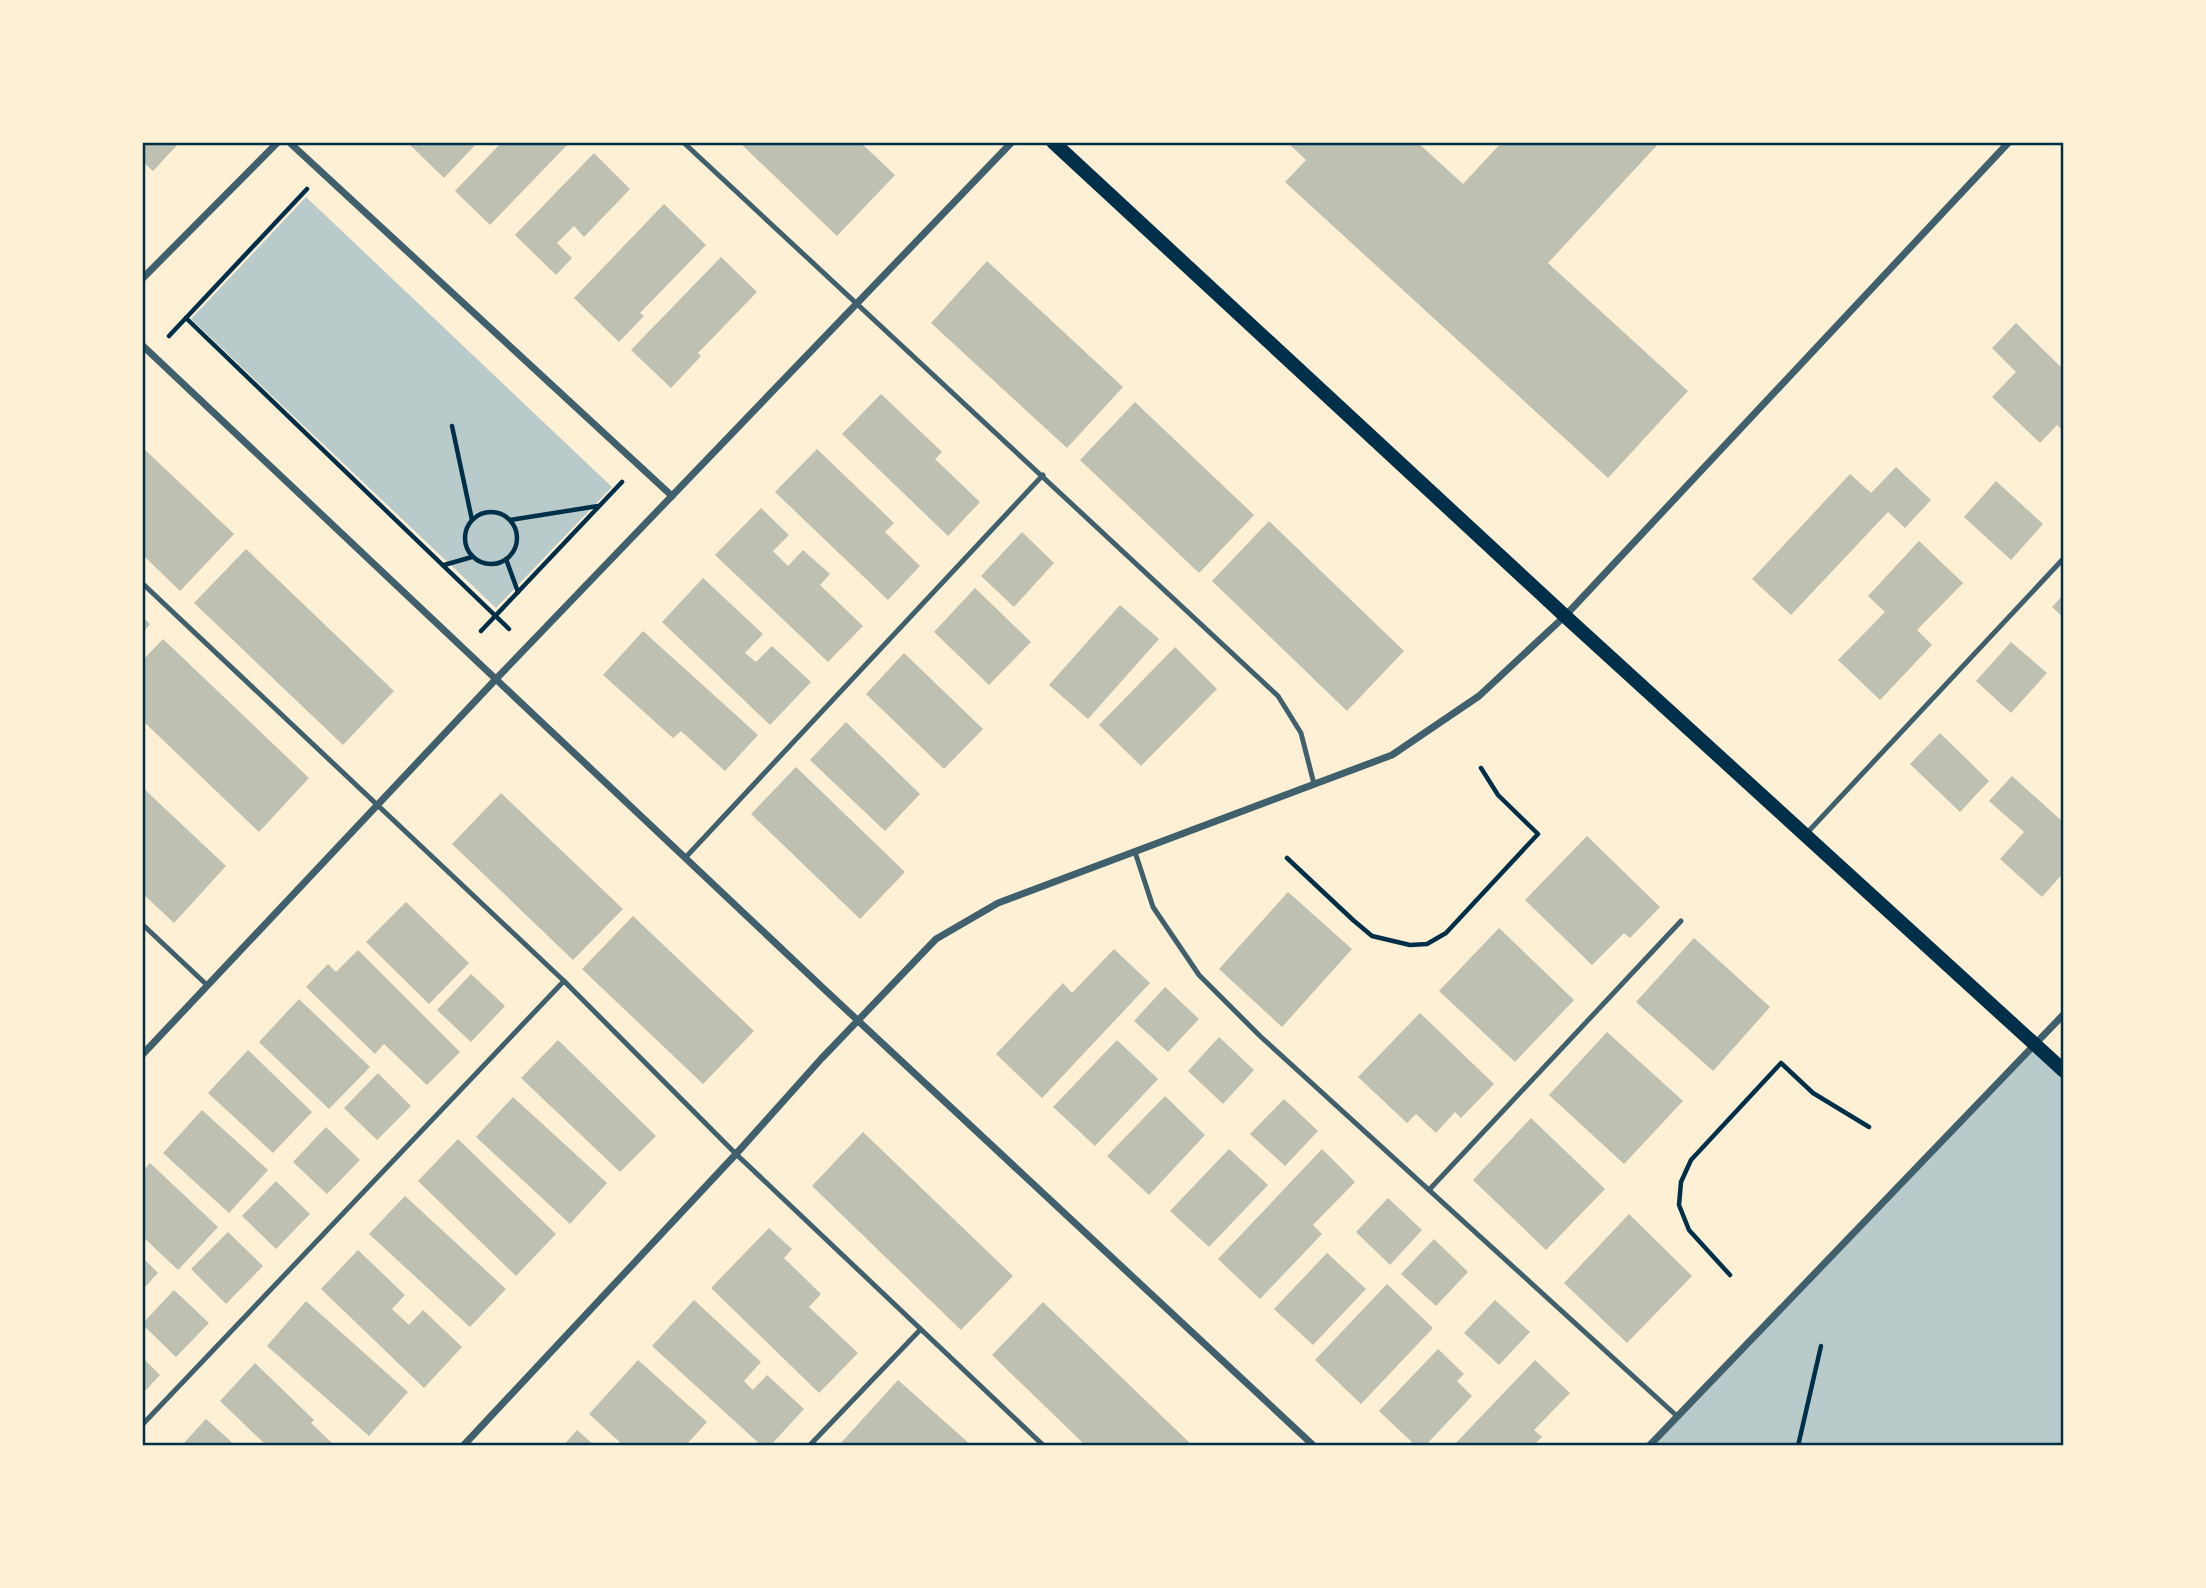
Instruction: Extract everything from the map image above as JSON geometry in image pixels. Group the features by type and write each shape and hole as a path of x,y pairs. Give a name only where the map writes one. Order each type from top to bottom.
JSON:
{"main road":[{"path":"1053,142 1565,617 2064,1071"}],"street":[{"path":"142,279 278,142"},
{"path":"289,142 672,496"},
{"path":"142,1055 496,679 1012,142"},
{"path":"463,1446 736,1154 857,1020 936,939 999,903 1392,755 1479,696 1565,617 2009,142"},
{"path":"142,345 857,1020 1314,1446"},
{"path":"1649,1446 2064,1014"}],"lane":[{"path":"684,142 1278,696 1301,733 1314,784"},
{"path":"685,858 1043,475"},
{"path":"1804,836 2064,558"},
{"path":"142,583 564,981 736,1154 1044,1446"},
{"path":"1135,852 1153,907 1199,975 1260,1036 1678,1417"},
{"path":"1429,1190 1681,922"},
{"path":"142,924 208,986"},
{"path":"142,1425 564,981"},
{"path":"809,1446 920,1330"}],"path":[{"path":"152,355 323,172"},
{"path":"186,318 527,647"},
{"path":"452,426 472,520"},
{"path":"464,650 638,465"},
{"path":"509,520 599,506"},
{"path":"494,512 509,520 517,536 516,545 506,559 489,564 472,557 467,550 465,534 472,520 478,515 494,512"},
{"path":"443,565 472,557"},
{"path":"506,559 518,592"},
{"path":"1287,858 1372,936 1410,945 1427,944 1446,933 1538,834 1498,795 1481,768"},
{"path":"1730,1275 1689,1230 1679,1205 1681,1182 1691,1160 1781,1063 1812,1093 1870,1127"},
{"path":"1798,1446 1821,1346"}],"shaded area":[{"path":"306,197 612,487 496,608 191,319"},
{"path":"2036,1045 2064,1071 2064,1446 1649,1446"}],"building":[{"path":"142,142 180,142 153,171 142,161"},
{"path":"407,142 478,142 444,178"},
{"path":"502,142 569,143 490,225 455,191"},
{"path":"739,142 860,142 895,175 837,236"},
{"path":"1287,142 1417,142 1463,184 1502,142 1660,142 1548,263 1688,391 1608,478 1285,182 1306,160"},
{"path":"594,153 630,189 584,237 574,226 557,243 572,258 556,275 515,235"},
{"path":"664,204 706,245 640,313 644,316 619,342 574,298"},
{"path":"721,257 757,292 698,353 701,356 671,388 631,350"},
{"path":"987,261 1123,387 1067,448 931,323"},
{"path":"2016,323 2064,370 2064,431 2057,425 2040,443 1992,397 2016,372 1992,348"},
{"path":"881,394 942,452 935,459 980,502 948,536 842,434"},
{"path":"1135,402 1254,515 1199,573 1080,460"},
{"path":"142,447 234,534 180,591 142,554"},
{"path":"817,449 894,523 885,532 920,566 888,600 775,492"},
{"path":"1896,467 1931,500 1905,528 1888,512 1791,615 1752,579 1850,474 1871,493"},
{"path":"1996,481 2043,524 2011,560 1964,517"},
{"path":"761,508 789,535 773,551 788,566 803,550 830,574 820,585 863,626 828,662 715,555"},
{"path":"1269,521 1404,651 1347,711 1212,581"},
{"path":"1022,532 1054,563 1014,607 981,576"},
{"path":"1919,541 1963,583 1917,630 1932,645 1880,700 1838,660 1885,612 1868,596"},
{"path":"246,549 394,691 343,745 194,603"},
{"path":"703,578 763,634 745,653 756,662 772,646 811,682 770,725 662,622"},
{"path":"975,588 1031,642 989,685 934,632"},
{"path":"2064,594 2064,618 2052,607"},
{"path":"1120,605 1159,639 1088,719 1049,685"},
{"path":"142,616 150,624 142,634"},
{"path":"643,631 758,735 725,771 681,731 673,738 603,675"},
{"path":"163,639 309,778 259,832 142,720 142,661"},
{"path":"2011,642 2047,673 2011,713 1976,681"},
{"path":"1175,647 1217,689 1141,766 1099,725"},
{"path":"904,653 983,729 944,769 866,694"},
{"path":"846,722 920,794 885,831 810,760"},
{"path":"1940,733 1989,781 1960,812 1910,764"},
{"path":"796,767 905,872 860,919 751,814"},
{"path":"2012,776 2064,823 2064,872 2042,897 2000,859 2024,832 1989,801"},
{"path":"142,787 226,866 174,923 142,893"},
{"path":"501,793 623,909 573,960 452,844"},
{"path":"1587,836 1660,907 1630,938 1624,933 1592,965 1525,900"},
{"path":"1288,892 1352,949 1282,1027 1219,969"},
{"path":"406,902 469,963 429,1004 366,942"},
{"path":"633,916 754,1031 703,1084 582,969"},
{"path":"1499,928 1574,1000 1515,1062 1439,991"},
{"path":"1694,938 1770,1007 1713,1071 1636,1002"},
{"path":"1114,949 1150,983 1042,1098 996,1054 1063,983 1072,993"},
{"path":"358,950 460,1052 427,1085 384,1044 375,1054 306,987 328,964 336,972"},
{"path":"471,974 505,1006 471,1042 437,1010"},
{"path":"1165,987 1199,1019 1168,1052 1134,1021"},
{"path":"299,999 370,1067 329,1109 259,1042"},
{"path":"1420,1013 1494,1084 1461,1118 1455,1112 1436,1133 1416,1114 1407,1123 1358,1077"},
{"path":"1607,1032 1683,1101 1624,1164 1549,1095"},
{"path":"1219,1037 1254,1070 1223,1104 1188,1071"},
{"path":"558,1040 656,1136 620,1172 521,1078"},
{"path":"1117,1040 1158,1079 1095,1146 1053,1107"},
{"path":"248,1050 312,1112 273,1153 208,1093"},
{"path":"378,1073 411,1106 377,1140 344,1108"},
{"path":"1165,1096 1205,1135 1149,1195 1107,1156"},
{"path":"513,1097 607,1183 570,1224 476,1137"},
{"path":"1284,1099 1318,1131 1285,1166 1250,1134"},
{"path":"202,1110 268,1170 229,1213 163,1153"},
{"path":"1531,1118 1605,1189 1546,1250 1473,1180"},
{"path":"326,1127 360,1160 327,1194 293,1162"},
{"path":"863,1132 1013,1276 961,1330 812,1186"},
{"path":"458,1139 556,1234 516,1276 418,1181"},
{"path":"1229,1149 1268,1185 1209,1247 1170,1211"},
{"path":"1322,1149 1355,1182 1313,1225 1322,1234 1260,1299 1218,1259"},
{"path":"150,1163 218,1227 178,1270 142,1236 142,1172"},
{"path":"276,1181 310,1214 276,1249 242,1216"},
{"path":"405,1196 506,1289 470,1327 369,1234"},
{"path":"1388,1198 1422,1230 1390,1265 1356,1232"},
{"path":"1629,1214 1692,1276 1627,1343 1564,1283"},
{"path":"769,1228 792,1249 784,1258 821,1294 809,1307 858,1353 819,1393 711,1288"},
{"path":"228,1232 263,1266 226,1304 191,1269"},
{"path":"1434,1239 1468,1272 1436,1306 1401,1274"},
{"path":"358,1250 405,1295 392,1309 409,1325 423,1310 462,1347 424,1388 321,1289"},
{"path":"1327,1253 1366,1289 1313,1345 1274,1309"},
{"path":"142,1257 158,1273 142,1290"},
{"path":"1387,1284 1433,1328 1361,1404 1315,1360"},
{"path":"174,1290 209,1323 176,1357 142,1324"},
{"path":"694,1300 761,1362 744,1381 753,1390 767,1375 804,1409 770,1446 762,1446 652,1346"},
{"path":"1495,1300 1530,1332 1499,1365 1464,1333"},
{"path":"306,1301 408,1392 369,1436 267,1346"},
{"path":"1043,1302 1193,1446 1086,1446 992,1355"},
{"path":"1438,1349 1464,1374 1457,1381 1472,1396 1425,1446 1416,1446 1379,1411"},
{"path":"142,1357 160,1375 142,1394"},
{"path":"638,1360 707,1422 687,1444 689,1446 624,1446 589,1414"},
{"path":"1535,1360 1570,1393 1534,1430 1542,1437 1533,1446 1453,1446"},
{"path":"255,1363 314,1420 311,1423 335,1446 267,1446 220,1401"},
{"path":"898,1380 972,1446 842,1446 840,1444"},
{"path":"206,1419 236,1446 181,1446"},
{"path":"577,1430 595,1446 563,1446"}]}
